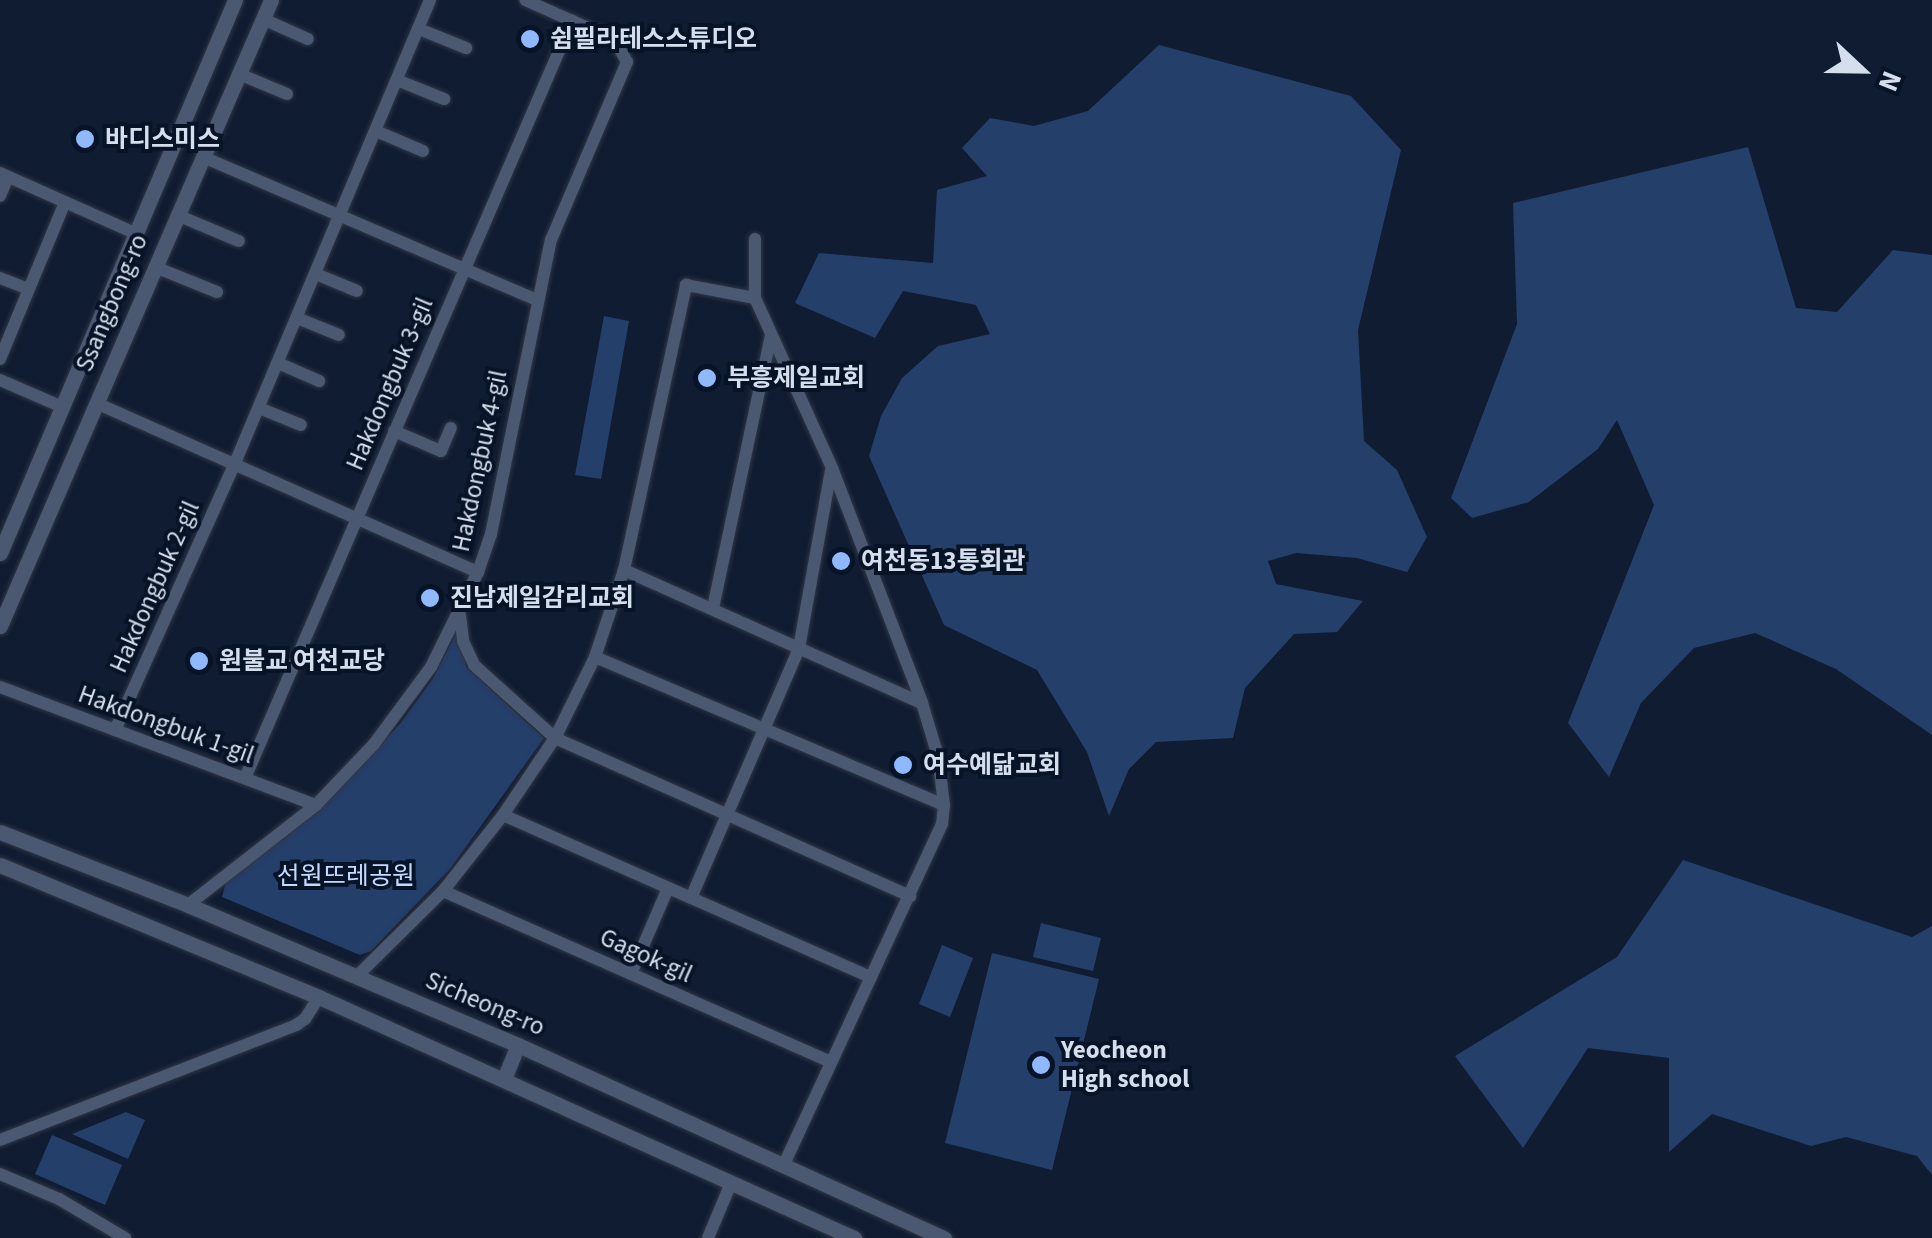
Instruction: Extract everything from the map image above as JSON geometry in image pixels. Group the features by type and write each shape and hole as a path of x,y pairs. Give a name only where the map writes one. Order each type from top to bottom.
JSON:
{"street":[{"name":"Ssangbong-ro","path":"0,553 235,0"},
{"name":"Ssangbong-ro","path":"0,626 272,0"},
{"path":"235,463 430,0"},
{"name":"Hakdongbuk 4-gil","path":"188,905 316,805 405,706 460,615 478,572 491,534 551,240 627,66 618,43 525,0"},
{"path":"263,20 308,39"},
{"path":"464,269 572,22"},
{"path":"418,28 466,48"},
{"path":"239,74 287,94"},
{"path":"397,80 444,100"},
{"path":"376,131 423,151"},
{"path":"203,157 536,300"},
{"path":"0,196 4,175 136,233"},
{"path":"0,359 66,202"},
{"path":"178,215 239,241"},
{"path":"756,239 755,298 832,468 922,703 938,756 944,805 942,824 910,896 783,1166"},
{"path":"155,266 216,292"},
{"name":"Hakdongbuk 3-gil","path":"357,516 464,269"},
{"path":"316,274 357,291"},
{"path":"0,278 28,289"},
{"path":"357,976 443,891 502,815 555,738 595,656 624,570 686,286 755,298"},
{"path":"298,318 338,335"},
{"path":"714,608 771,336"},
{"path":"278,363 319,381"},
{"path":"0,380 62,406"},
{"path":"96,402 478,572"},
{"path":"259,408 301,426"},
{"path":"394,431 441,451 452,428"},
{"name":"Hakdongbuk 2-gil","path":"115,730 235,463"},
{"path":"691,898 767,732 800,648 832,468"},
{"path":"245,778 357,516"},
{"path":"624,570 922,703"},
{"path":"460,615 463,641 474,664 555,738 910,896"},
{"path":"595,656 944,805"},
{"name":"Hakdongbuk 1-gil","path":"0,687 316,805"},
{"path":"502,815 872,978"},
{"name":"Sicheong-ro","path":"0,832 188,905 518,1044 944,1238"},
{"path":"0,865 319,997 854,1238"},
{"path":"631,974 668,888"},
{"name":"Gagok-gil","path":"443,891 831,1062"},
{"path":"0,1140 296,1025 319,997"},
{"path":"504,1079 518,1044"},
{"path":"0,1174 58,1199 125,1238"},
{"path":"708,1238 731,1183"}],"green space":[{"path":"1159,45 1351,96 1401,150 1358,330 1364,441 1397,470 1427,537 1407,572 1357,558 1296,553 1268,561 1276,584 1363,601 1337,632 1294,634 1245,688 1233,738 1156,742 1129,769 1109,816 1087,752 1037,670 944,625 869,456 881,416 902,378 938,346 990,334 976,305 903,291 875,338 795,303 819,253 933,263 937,190 987,176 962,148 990,118 1034,126 1088,111"},
{"path":"1748,147 1796,308 1837,312 1893,250 1932,255 1932,735 1836,669 1755,633 1694,648 1641,703 1609,777 1568,723 1654,505 1617,420 1598,449 1529,502 1472,518 1451,498 1517,324 1513,203"},
{"path":"604,316 629,321 601,479 575,475"},
{"name":"선원뜨레공원","path":"457,632 467,668 544,738 450,869 371,951 360,955 222,897 226,882 305,821 400,724 432,680"},
{"path":"1683,860 1912,937 1932,926 1932,1175 1917,1156 1846,1137 1811,1146 1712,1114 1669,1152 1669,1058 1588,1048 1523,1148 1455,1056 1617,957"},
{"path":"1041,923 1101,938 1093,971 1033,957"},
{"path":"942,945 973,958 950,1017 919,1004"},
{"path":"992,953 1099,979 1052,1170 945,1143"},
{"path":"126,1112 145,1120 128,1159 72,1134"},
{"path":"52,1135 122,1165 105,1205 35,1174"}],"place":[{"name":"쉼필라테스스튜디오","path":"530,39"},
{"name":"바디스미스","path":"85,139"},
{"name":"부흥제일교회","path":"707,378"},
{"name":"여천동13통회관","path":"841,561"},
{"name":"진남제일감리교회","path":"430,598"},
{"name":"원불교 여천교당","path":"199,661"},
{"name":"여수예닮교회","path":"903,765"},
{"name":"Yeocheon High school","path":"1041,1065"}]}
